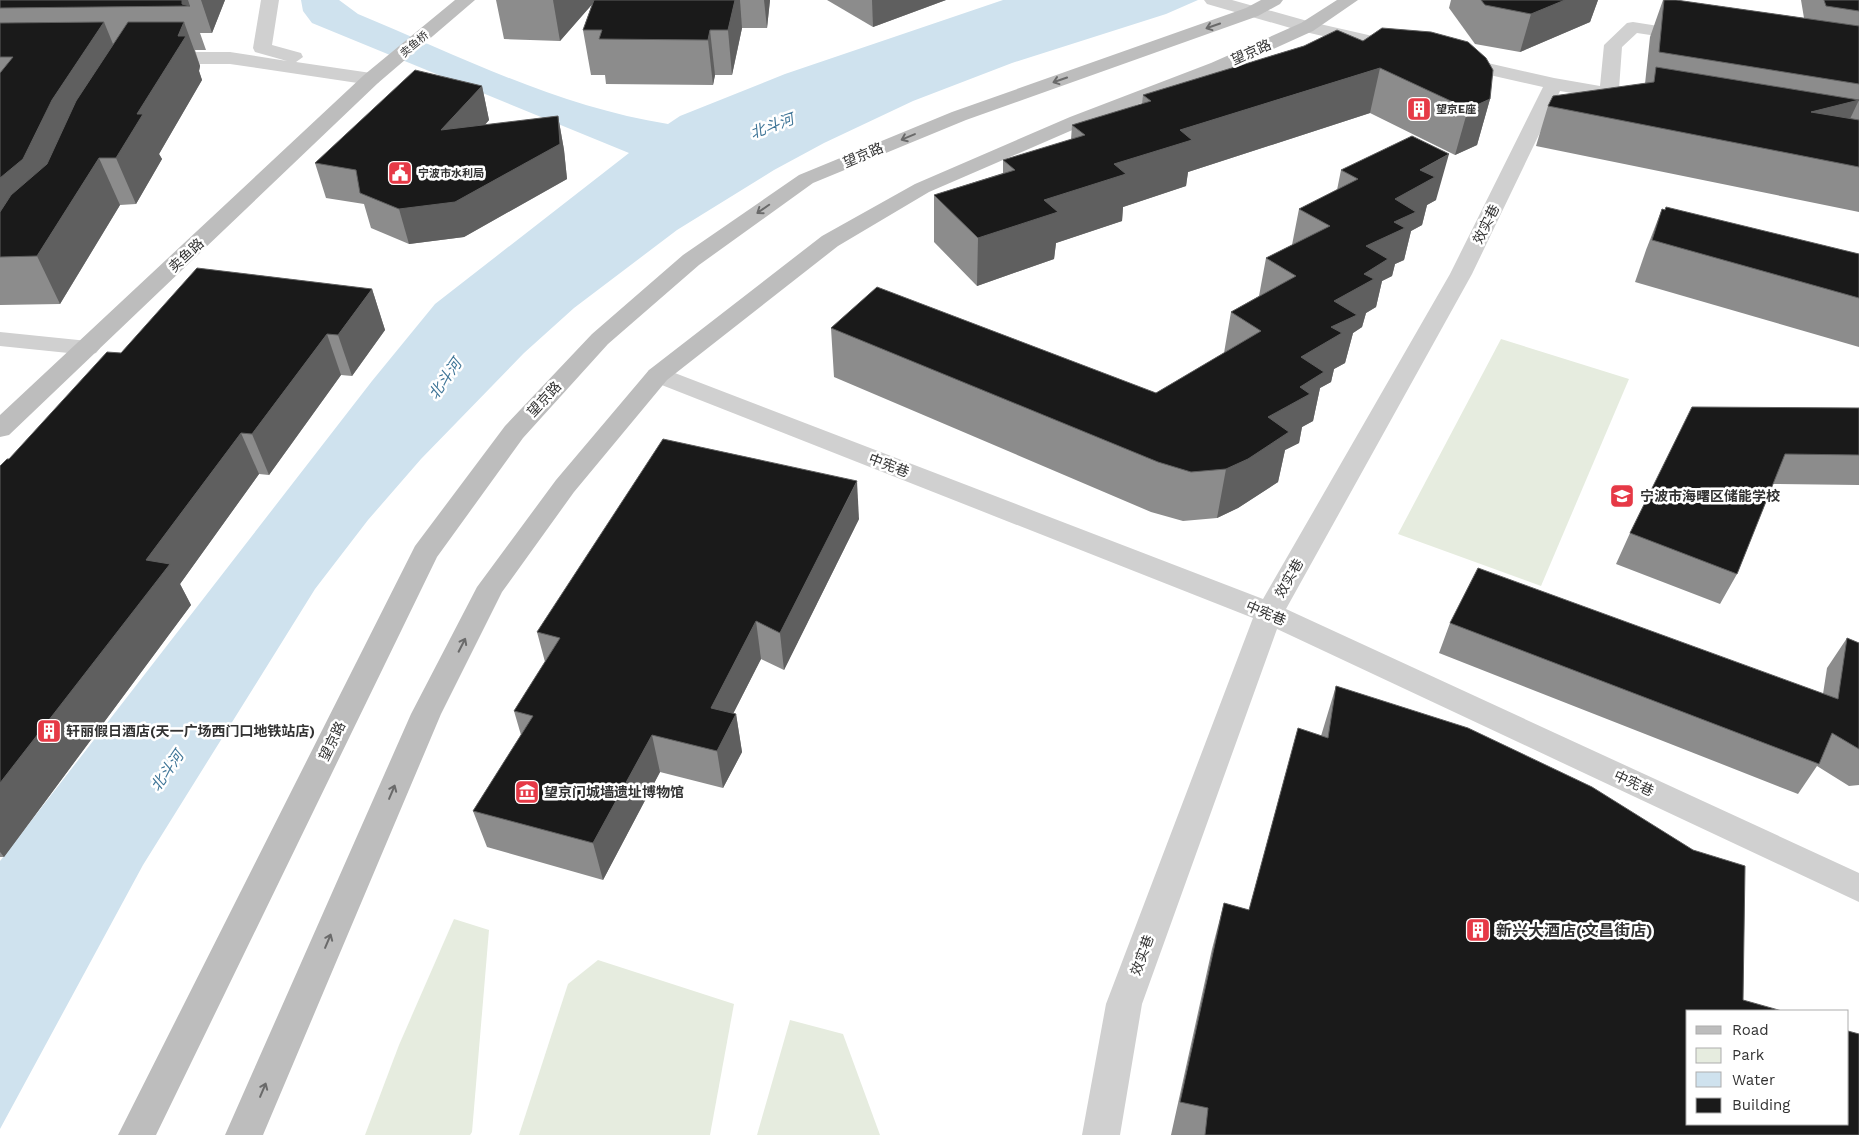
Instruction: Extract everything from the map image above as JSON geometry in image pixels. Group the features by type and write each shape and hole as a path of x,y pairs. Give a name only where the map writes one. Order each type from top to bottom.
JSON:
{"main road":[{"name":"望京路","path":"138,1135 425,553 514,432 600,339 691,260 806,179 959,116 1252,12 1274,0"},
{"name":"望京路","path":"244,1135 426,714 491,587 565,486 658,374 830,241 922,188 1077,121 1218,67 1308,27 1349,0"},
{"name":"卖鱼桥","path":"371,79 461,4"},
{"name":"卖鱼路","path":"0,429 371,79"}],"street":[{"path":"270,0 262,48 371,79"},
{"path":"1212,0 1308,27 1421,53"},
{"path":"1609,93 1613,45 1633,27 1710,39"},
{"path":"138,59 230,58 371,79"},
{"path":"1440,58 1554,84 1648,100"},
{"name":"效实巷","path":"1101,1135 1124,1004 1269,613 1461,274 1554,84"},
{"path":"0,339 88,348"},
{"name":"中宪巷","path":"658,374 1269,613 1859,888"}],"green space":[{"path":"1501,339 1629,379 1541,586 1398,534"},
{"path":"454,919 489,930 472,1132 470,1135 365,1135 399,1045"},
{"path":"598,960 734,1004 710,1135 519,1135 568,984"},
{"path":"790,1020 843,1034 880,1135 757,1135"}],"water":[{"name":"北斗河","path":"301,0 339,0 358,14 472,63 549,93 588,106 668,124 680,116 785,74 1003,0 1198,0 1166,14 1012,63 913,101 824,143 774,170 677,230 574,308 524,353 421,459 368,520 315,589 143,865 0,1129 0,861 372,381 435,304 629,153 312,23 303,11"}],"building":[{"path":"0,0 182,0 182,4 190,6 0,8"},
{"path":"594,0 735,0 728,30 710,30 708,40 599,39 602,30 583,30"},
{"path":"1481,0 1565,0 1531,14 1485,5"},
{"path":"1664,0 1676,0 1859,26 1859,84 1659,52"},
{"path":"1824,0 1859,0 1859,11 1826,6"},
{"path":"104,22 52,100 23,159 0,178 0,73 13,57 0,57 0,23"},
{"path":"128,22 184,22 178,36 186,36 137,114 143,114 116,158 99,158 37,256 0,257 0,212 11,195 47,164 76,101"},
{"path":"1382,28 1431,32 1468,42 1486,58 1493,70 1490,99 1468,109 1380,68 1180,130 1192,140 1114,164 1126,174 1044,200 1058,212 978,238 934,195 1015,170 1003,160 1085,135 1072,125 1151,101 1143,95 1304,46 1337,30 1363,41"},
{"path":"1656,67 1859,100 1811,112 1859,120 1859,167 1548,106 1553,96 1654,82"},
{"path":"415,70 482,86 441,130 558,116 560,144 455,202 399,209 360,193 356,170 315,163"},
{"path":"1412,136 1449,154 1420,170 1435,177 1395,199 1416,212 1394,222 1405,228 1366,246 1388,259 1364,274 1374,279 1334,301 1357,315 1331,327 1342,333 1301,357 1324,372 1300,387 1310,394 1268,417 1289,432 1248,459 1226,469 1191,472 1158,462 831,328 877,287 1156,393 1261,331 1231,312 1296,276 1266,258 1330,226 1299,209 1358,179 1341,170"},
{"path":"1666,207 1859,254 1859,298 1652,240 1662,209 1665,210"},
{"path":"197,268 372,289 338,335 327,334 252,434 241,433 146,560 170,564 0,783 0,466 9,459 107,352 121,353"},
{"path":"1692,407 1859,408 1859,455 1785,454 1737,574 1630,533"},
{"path":"663,439 857,481 780,633 756,621 711,708 736,714 717,751 652,735 593,843 473,811 533,716 514,711 560,638 537,632"},
{"path":"1478,568 1838,699 1847,638 1859,643 1859,749 1832,733 1819,764 1450,623"},
{"name":"新兴大酒店(文昌街店)","path":"1336,686 1468,728 1592,787 1693,850 1745,866 1743,1000 1778,1010 1686,1010 1686,1125 1849,1125 1849,1031 1859,1034 1859,1135 1205,1135 1208,1108 1180,1102 1224,903 1249,910 1298,728 1328,738"}],"place":[{"name":"望京E座","path":"1419,109"},
{"name":"宁波市水利局","path":"400,173"},
{"name":"宁波市海曙区储能学校","path":"1622,496"},
{"name":"轩丽假日酒店(天一广场西门口地铁站店)","path":"49,731"},
{"name":"望京门城墙遗址博物馆","path":"527,792"},
{"name":"新兴大酒店(文昌街店)","path":"1478,930"}]}
